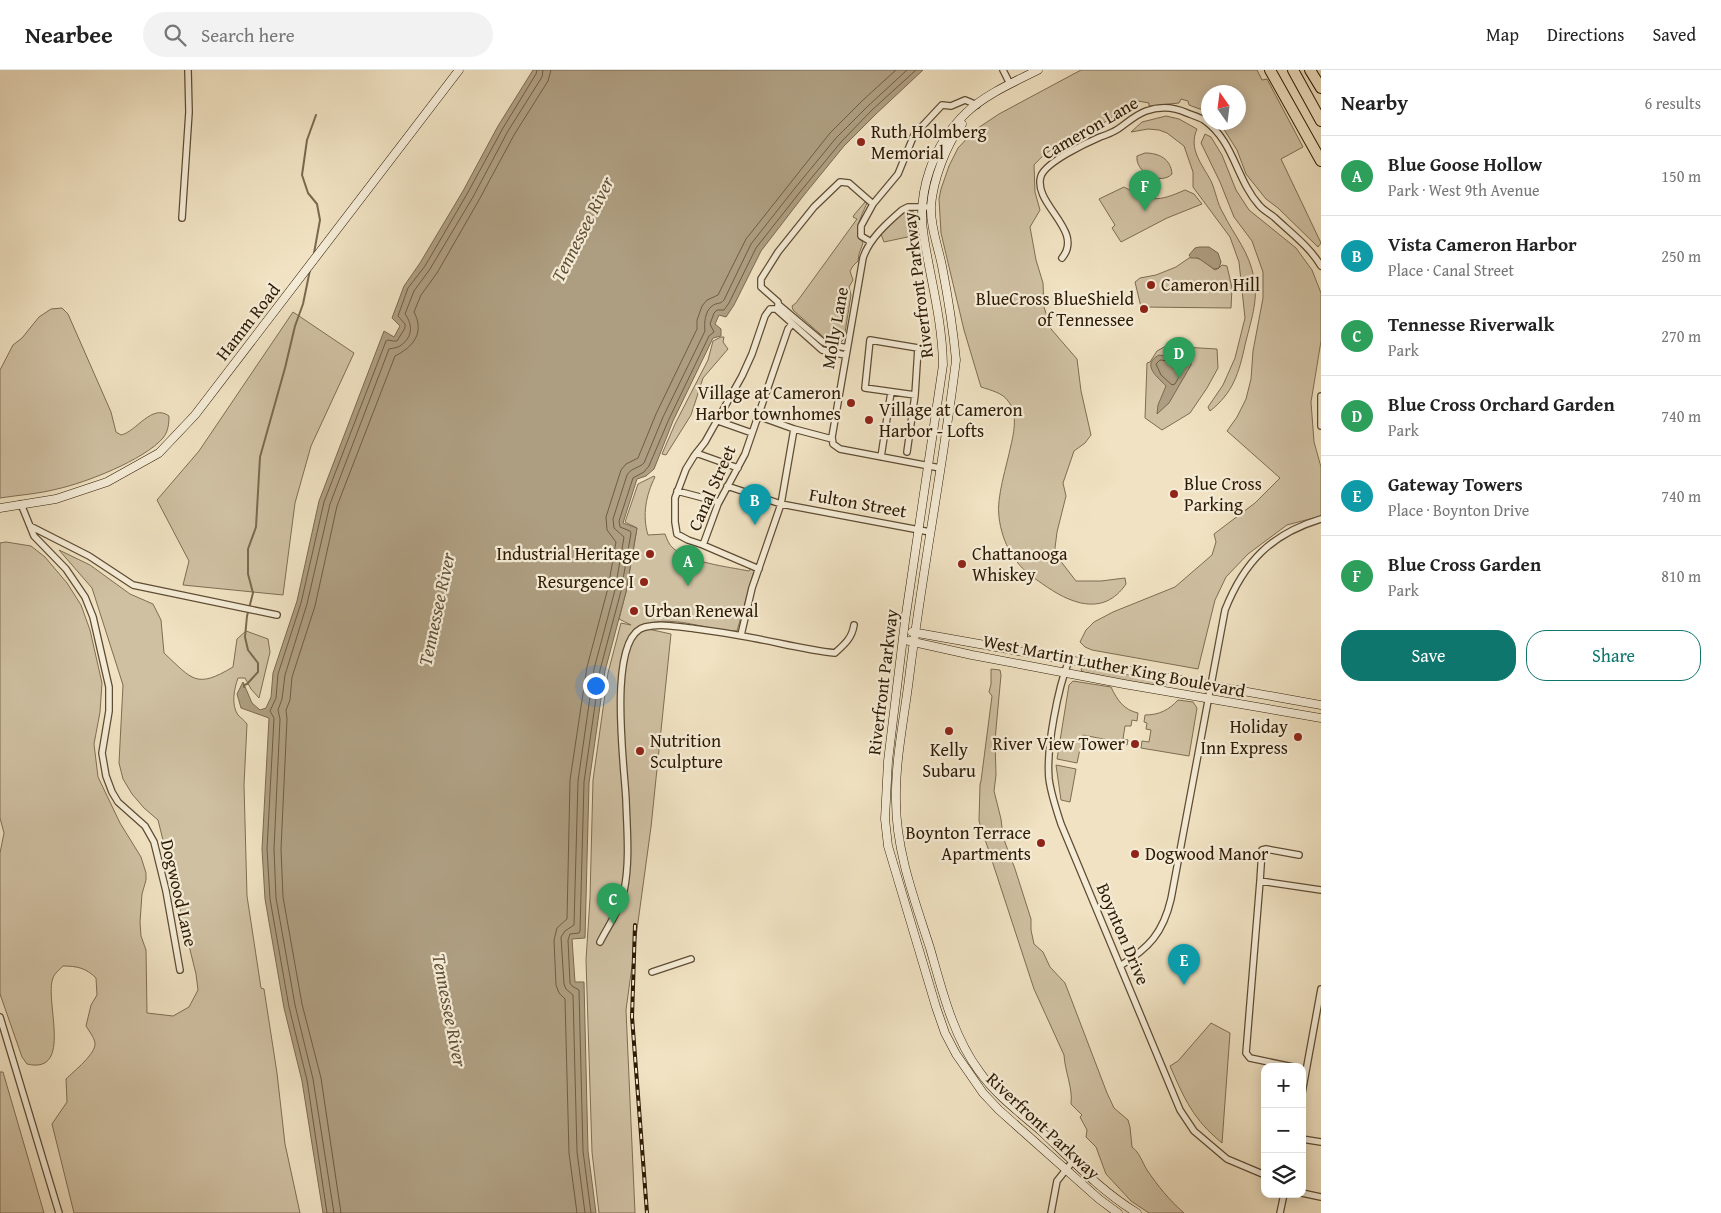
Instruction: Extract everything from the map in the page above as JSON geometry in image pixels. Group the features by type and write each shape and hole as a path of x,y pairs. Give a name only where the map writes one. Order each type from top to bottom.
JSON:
{"highway":[{"path":"1270,70 1321,161"},
{"path":"1293,70 1321,120"},
{"path":"1310,70 1321,88"}],"main road":[{"name":"Hamm Road","path":"0,508 56,499 107,482 159,452 195,415 459,70"},
{"name":"Riverfront Parkway","path":"1038,70 1010,84 980,103 960,126 949,146 922,218 939,315 943,365 904,634 888,761 885,820 888,846 895,872 936,1007 945,1033 956,1054 983,1093 999,1110 1099,1199 1118,1213"},
{"name":"Riverfront Parkway","path":"927,207 952,317 956,360 915,632 896,784 898,831 908,878 946,1000 966,1050 979,1071 996,1090 1073,1161 1137,1213"},
{"name":"West Martin Luther King Boulevard","path":"904,634 915,632 1321,705"},
{"name":"West Martin Luther King Boulevard","path":"904,634 914,643 1209,700 1321,718"}],"street":[{"path":"182,218 189,112 188,70"},
{"path":"1003,70 1010,84"},
{"path":"871,242 862,237 860,230 873,204 898,174 914,134 942,105 955,105 964,100 980,103"},
{"name":"Cameron Lane","path":"1062,258 1067,252 1069,242 1066,233 1042,191 1040,182 1044,170 1088,142 1117,130 1140,114 1168,107 1182,110 1204,120 1224,139 1249,192 1260,207 1302,242 1314,254 1321,266"},
{"path":"845,355 822,350 792,324 762,288 762,279 778,252 814,207 838,184 843,181 850,184 873,204"},
{"name":"Molly Lane","path":"832,439 863,258 871,242 902,210 908,207 927,207"},
{"path":"777,304 824,342 847,348"},
{"path":"759,568 677,534 675,522 677,491 686,469 718,421 751,358 765,316 770,308 777,304"},
{"name":"Canal Street","path":"703,545 719,502 745,454 788,329 792,324"},
{"path":"907,452 915,395 918,348 870,340 865,388 915,395"},
{"path":"881,457 891,392"},
{"path":"1321,396 1321,426"},
{"path":"758,416 794,429 832,439 833,444 840,450 940,468"},
{"path":"718,421 752,433"},
{"path":"741,635 750,595 781,504 794,429"},
{"path":"696,453 738,468"},
{"name":"Fulton Street","path":"728,486 781,504 930,532"},
{"path":"677,491 719,502"},
{"name":"Dogwood Lane","path":"21,504 34,536 72,576 86,597 93,617 109,687 109,711 102,753 106,776 118,802 145,826 154,842 166,891 180,970"},
{"path":"1120,966 1152,942 1161,930 1166,918 1171,901 1225,610 1233,590 1243,572 1256,556 1273,542 1290,531 1321,519"},
{"path":"30,526 90,556 133,585 277,614"},
{"path":"600,942 618,909 624,892 626,800 620,726 620,682 627,650 633,634 642,628 664,625 741,635 836,653 848,642 853,633 854,625"},
{"name":"Boynton Drive","path":"1069,660 1064,672 1050,739 1049,757 1049,778 1061,824 1180,1110 1194,1131 1227,1158 1261,1173"},
{"path":"886,805 896,805"},
{"path":"1274,1063 1250,1058 1246,1053 1262,850 1266,848 1299,855"},
{"path":"1260,881 1321,890"},
{"path":"652,972 691,959"},
{"path":"1306,1064 1321,989"},
{"path":"0,1017 59,1213"},
{"path":"1306,1140 1321,1142"},
{"path":"1051,1213 1057,1181 1073,1161"},
{"path":"1306,1194 1321,1197"},
{"path":"1280,1213 1283,1198"}],"shaded area":[{"path":"1081,70 1257,70 1262,80 1267,79 1303,147 1281,159 1321,243 1318,247 1278,208 1266,199 1246,174 1237,150 1224,130 1246,130 1246,85 1201,85 1201,109 1189,105 1188,101 1181,99 1179,103 1149,106 1149,103 1138,101 1117,115 1055,148 1040,158 1034,165 1035,192 1040,210 1030,227 1036,260 1043,283 1044,307 1051,329 1077,359 1081,391 1091,435 1085,443 1074,451 1063,483 1066,496 1055,548 1059,559 1076,581 1101,581 1125,578 1126,584 1122,590 1112,598 1101,603 1081,603 1063,597 1029,574 1011,553 1001,527 998,509 1002,481 1013,434 1013,411 1003,396 981,387 964,330 941,233 939,199 949,166 958,148 975,130 999,114"},
{"path":"1166,116 1179,119 1197,129 1194,143 1197,156 1211,181 1221,209 1249,260 1255,286 1253,312 1243,355 1234,382 1230,390 1210,411 1208,407 1223,385 1235,358 1245,318 1239,262 1230,237 1193,187 1193,172 1184,146 1167,133 1159,130 1148,129 1131,132 1142,122"},
{"path":"1205,134 1211,137 1222,155 1236,190 1249,210 1296,248 1312,270 1321,293 1321,341 1311,402 1314,442 1321,467 1321,516 1287,525 1248,554 1226,577 1215,600 1198,669 1092,650 1080,642 1086,630 1094,622 1113,612 1175,587 1212,555 1216,542 1214,534 1255,503 1280,478 1227,431 1246,399 1251,379 1253,351 1263,298 1263,272 1252,241 1234,217 1201,143"},
{"path":"1145,153 1155,154 1167,161 1172,174 1167,177 1155,178 1144,172 1137,162 1137,156"},
{"path":"1124,187 1154,199 1168,197 1185,190 1194,194 1202,204 1167,218 1121,242 1112,228 1115,225 1099,199"},
{"path":"865,202 867,203 860,218 858,228 863,243 858,261 850,271 853,280 849,287 851,295 844,339 840,343 828,341 793,310 792,306 857,219 853,217"},
{"path":"913,211 917,235 884,242 881,234 902,214"},
{"path":"1194,257 1202,260 1215,270 1222,265 1227,266 1232,288 1231,308 1141,307 1135,282 1140,278 1156,275 1176,267 1189,258"},
{"path":"62,308 68,314 111,412 116,432 121,435 127,433 156,413 163,413 169,416 167,431 163,438 142,454 98,476 50,491 0,498 0,370 13,345 22,338 39,317 51,309"},
{"path":"293,312 354,353 311,446 295,503 283,595 183,585 189,561 157,500 199,451"},
{"path":"724,337 723,342 728,349 703,378 691,415 666,455 662,454 675,424 708,360 713,341"},
{"path":"1166,346 1217,349 1218,368 1190,413 1162,430 1145,418 1147,363 1150,362 1157,351"},
{"path":"654,476 645,513 648,535 665,534 673,548 688,557 720,566 749,571 751,568 754,571 737,631 663,621 639,627 671,634 651,827 626,1010 635,1213 599,1213 592,1152 586,960 590,898 593,780 608,673 621,623 631,625 619,619 626,592 637,528 625,522 638,484"},
{"path":"6,542 31,546 45,557 67,583 81,605 90,630 102,683 100,712 94,744 98,777 120,823 141,857 146,873 140,922 141,936 146,950 147,1013 173,1016 189,1007 198,990 196,974 158,820 132,794 123,779 119,763 123,685 92,588 59,550 90,565 130,594 153,604 161,620 164,653 182,670 196,678 211,678 233,667 237,639 246,631 268,639 270,652 259,698 245,678 238,678 234,692 234,707 238,715 247,724 244,785 247,896 261,988 264,989 277,1073 285,1144 300,1213 74,1213 52,1124 67,1102 66,1079 88,1057 94,1047 94,1039 86,1026 91,1005 97,995 96,978 77,967 63,966 53,978 51,988 54,1047 50,1058 41,1064 27,1064 22,1057 0,994 0,853 4,833 0,818 0,543"},
{"path":"1083,667 1139,675 1172,683 1152,684 1128,681 1082,672 1081,669"},
{"path":"991,669 1000,670 1001,675 995,740 996,775 994,791 1003,837 1031,919 1034,944 1043,952 1050,967 1065,983 1107,1093 1114,1108 1128,1120 1132,1147 1160,1187 1184,1213 1149,1213 1131,1201 1106,1174 1096,1147 1086,1137 1087,1130 1080,1117 1082,1115 1071,1104 1071,1092 1064,1055 1034,989 979,821 980,784 992,696 989,692"},
{"path":"1073,681 1111,687 1122,704 1129,710 1138,713 1137,721 1132,720 1131,726 1125,726 1123,739 1128,740 1127,745 1083,735 1077,763 1057,759 1069,685"},
{"path":"1178,700 1193,702 1197,708 1189,756 1141,748 1142,741 1149,742 1151,730 1146,729 1145,715 1163,711 1171,707"},
{"path":"1056,765 1076,769 1070,802 1061,800"},
{"path":"1211,1023 1230,1033 1222,1143 1197,1117 1180,1089 1170,1066 1178,1061"},
{"path":"0,1072 3,1072 44,1213 0,1213"}],"water":[{"name":"Tennessee River","path":"533,70 923,70 844,146 761,251 734,305 726,317 719,315 715,324 721,329 721,336 713,338 673,421 654,469 646,476 637,479 623,523 637,528 626,592 605,671 589,783 585,938 572,939 575,982 584,982 588,1151 596,1213 323,1213 302,1081 284,1008 265,899 262,849 269,718 241,708 237,694 243,682 252,703 260,710 266,708 271,697 273,673 297,601 319,501 384,331 394,337 400,326 392,318 404,286 463,191 498,126"},
{"path":"1209,247 1218,253 1221,262 1219,268 1214,269 1198,258 1191,258 1189,255 1195,248"},
{"path":"1159,355 1185,355 1191,360 1191,365 1169,403 1157,414 1158,405 1166,386 1153,371 1151,363"}],"waterway":[{"path":"314,253 320,220 317,204 308,193 302,175 307,140 316,115"},
{"path":"244,687 258,672 258,663 248,650 245,637 247,616 253,593 248,574 248,549 256,527 260,457 295,326 303,304 310,270"}],"railway":[{"path":"635,925 632,1017 647,1213"}],"place":[{"name":"Ruth Holmberg Memorial","path":"861,142"},
{"name":"Blue Cross Garden","path":"1145,211"},
{"name":"Cameron Hill","path":"1151,285"},
{"name":"BlueCross BlueShield of Tennessee","path":"1144,309"},
{"name":"Blue Cross Orchard Garden","path":"1179,378"},
{"name":"Village at Cameron Harbor townhomes","path":"851,403"},
{"name":"Village at Cameron Harbor - Lofts","path":"869,420"},
{"name":"Blue Cross Parking","path":"1174,494"},
{"name":"Vista Cameron Harbor","path":"755,525"},
{"name":"Industrial Heritage","path":"650,554"},
{"name":"Chattanooga Whiskey","path":"962,564"},
{"name":"Resurgence I","path":"644,582"},
{"name":"Blue Goose Hollow","path":"688,586"},
{"name":"Urban Renewal","path":"634,611"},
{"name":"Kelly Subaru","path":"949,731"},
{"name":"Holiday Inn Express","path":"1298,737"},
{"name":"River View Tower","path":"1135,744"},
{"name":"Nutrition Sculpture","path":"640,751"},
{"name":"Boynton Terrace Apartments","path":"1041,843"},
{"name":"Dogwood Manor","path":"1135,854"},
{"name":"Tennesse Riverwalk","path":"613,924"},
{"name":"Gateway Towers","path":"1184,985"}]}
